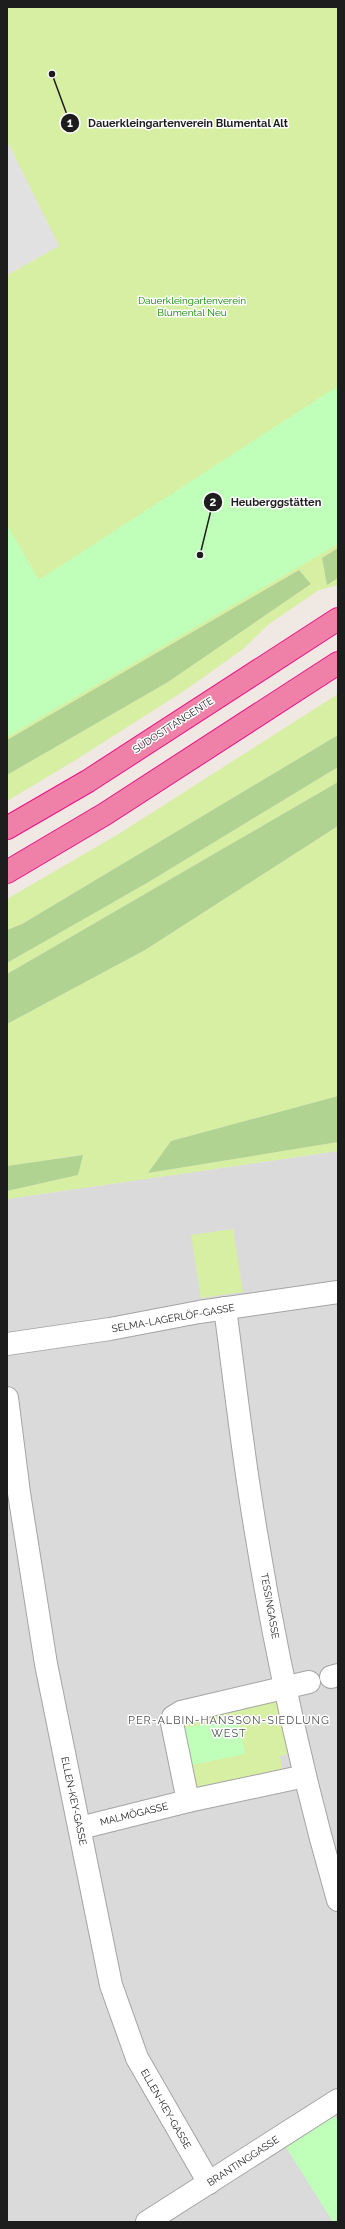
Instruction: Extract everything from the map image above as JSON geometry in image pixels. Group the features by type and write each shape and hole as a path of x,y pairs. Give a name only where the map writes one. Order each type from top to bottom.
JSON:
{"highway":[{"name":"SÜDOSTTANGENTE","path":"7,828 88,781 338,619"},
{"path":"7,872 105,814 338,663"}],"street":[{"name":"SELMA-LAGERLÖF-GASSE","path":"7,1344 110,1329 225,1308 338,1292"},
{"name":"TESSINGASSE","path":"225,1308 249,1489 284,1688 305,1776 338,1900"},
{"name":"ELLEN-KEY-GASSE","path":"7,1398 19,1493 46,1664 111,1986 118,2008 140,2062 209,2182"},
{"path":"188,1801 172,1726 172,1719 175,1715 309,1682"},
{"name":"MALMÖGASSE","path":"80,1828 188,1801 305,1776"},
{"name":"BRANTINGGASSE","path":"147,2222 338,2100"}],"shaded area":[{"path":"7,141 59,246 7,275"},
{"path":"338,1151 338,2222 7,2222 7,1199"}],"green space":[{"name":"Dauerkleingartenverein Blumental Neu","path":"7,7 338,7 338,434 7,649 7,275 59,246 7,141"},
{"path":"338,386 338,544 7,737 7,525 39,580"},
{"path":"338,518 338,548 322,558 327,584 338,578 338,585 319,590 269,624 243,649 187,689 74,761 7,801 7,775 168,682 311,584 299,570 7,740 7,727"},
{"path":"338,548 338,578 327,585 322,558"},
{"path":"299,570 311,584 168,682 7,775 7,740"},
{"path":"338,694 338,735 22,924 7,930 7,899 117,835"},
{"path":"338,735 338,767 147,883 7,963 7,930 22,924"},
{"path":"338,767 338,782 7,974 7,963 147,883"},
{"path":"338,782 338,826 145,950 7,1024 7,974"},
{"path":"338,826 338,1096 171,1141 149,1173 338,1142 338,1151 7,1199 7,1191 78,1175 82,1155 7,1166 7,1024 145,950"},
{"path":"338,1096 338,1142 148,1173 171,1141"},
{"path":"83,1155 78,1175 7,1191 7,1166"},
{"path":"233,1229 243,1292 201,1298 191,1235"},
{"path":"272,1699 279,1706 289,1754 280,1756 282,1769 196,1788 179,1724 183,1719"},
{"path":"238,1718 245,1754 192,1765 184,1728"},
{"path":"335,2116 338,2121 338,2222 333,2222 286,2147"}],"place":[{"name":"Dauerkleingartenverein Blumental Alt","path":"52,74"},
{"name":"Heuberggstätten","path":"200,555"}],"district":[{"name":"PER-ALBIN-HANSSON-SIEDLUNG WEST","path":"229,1726"}]}
